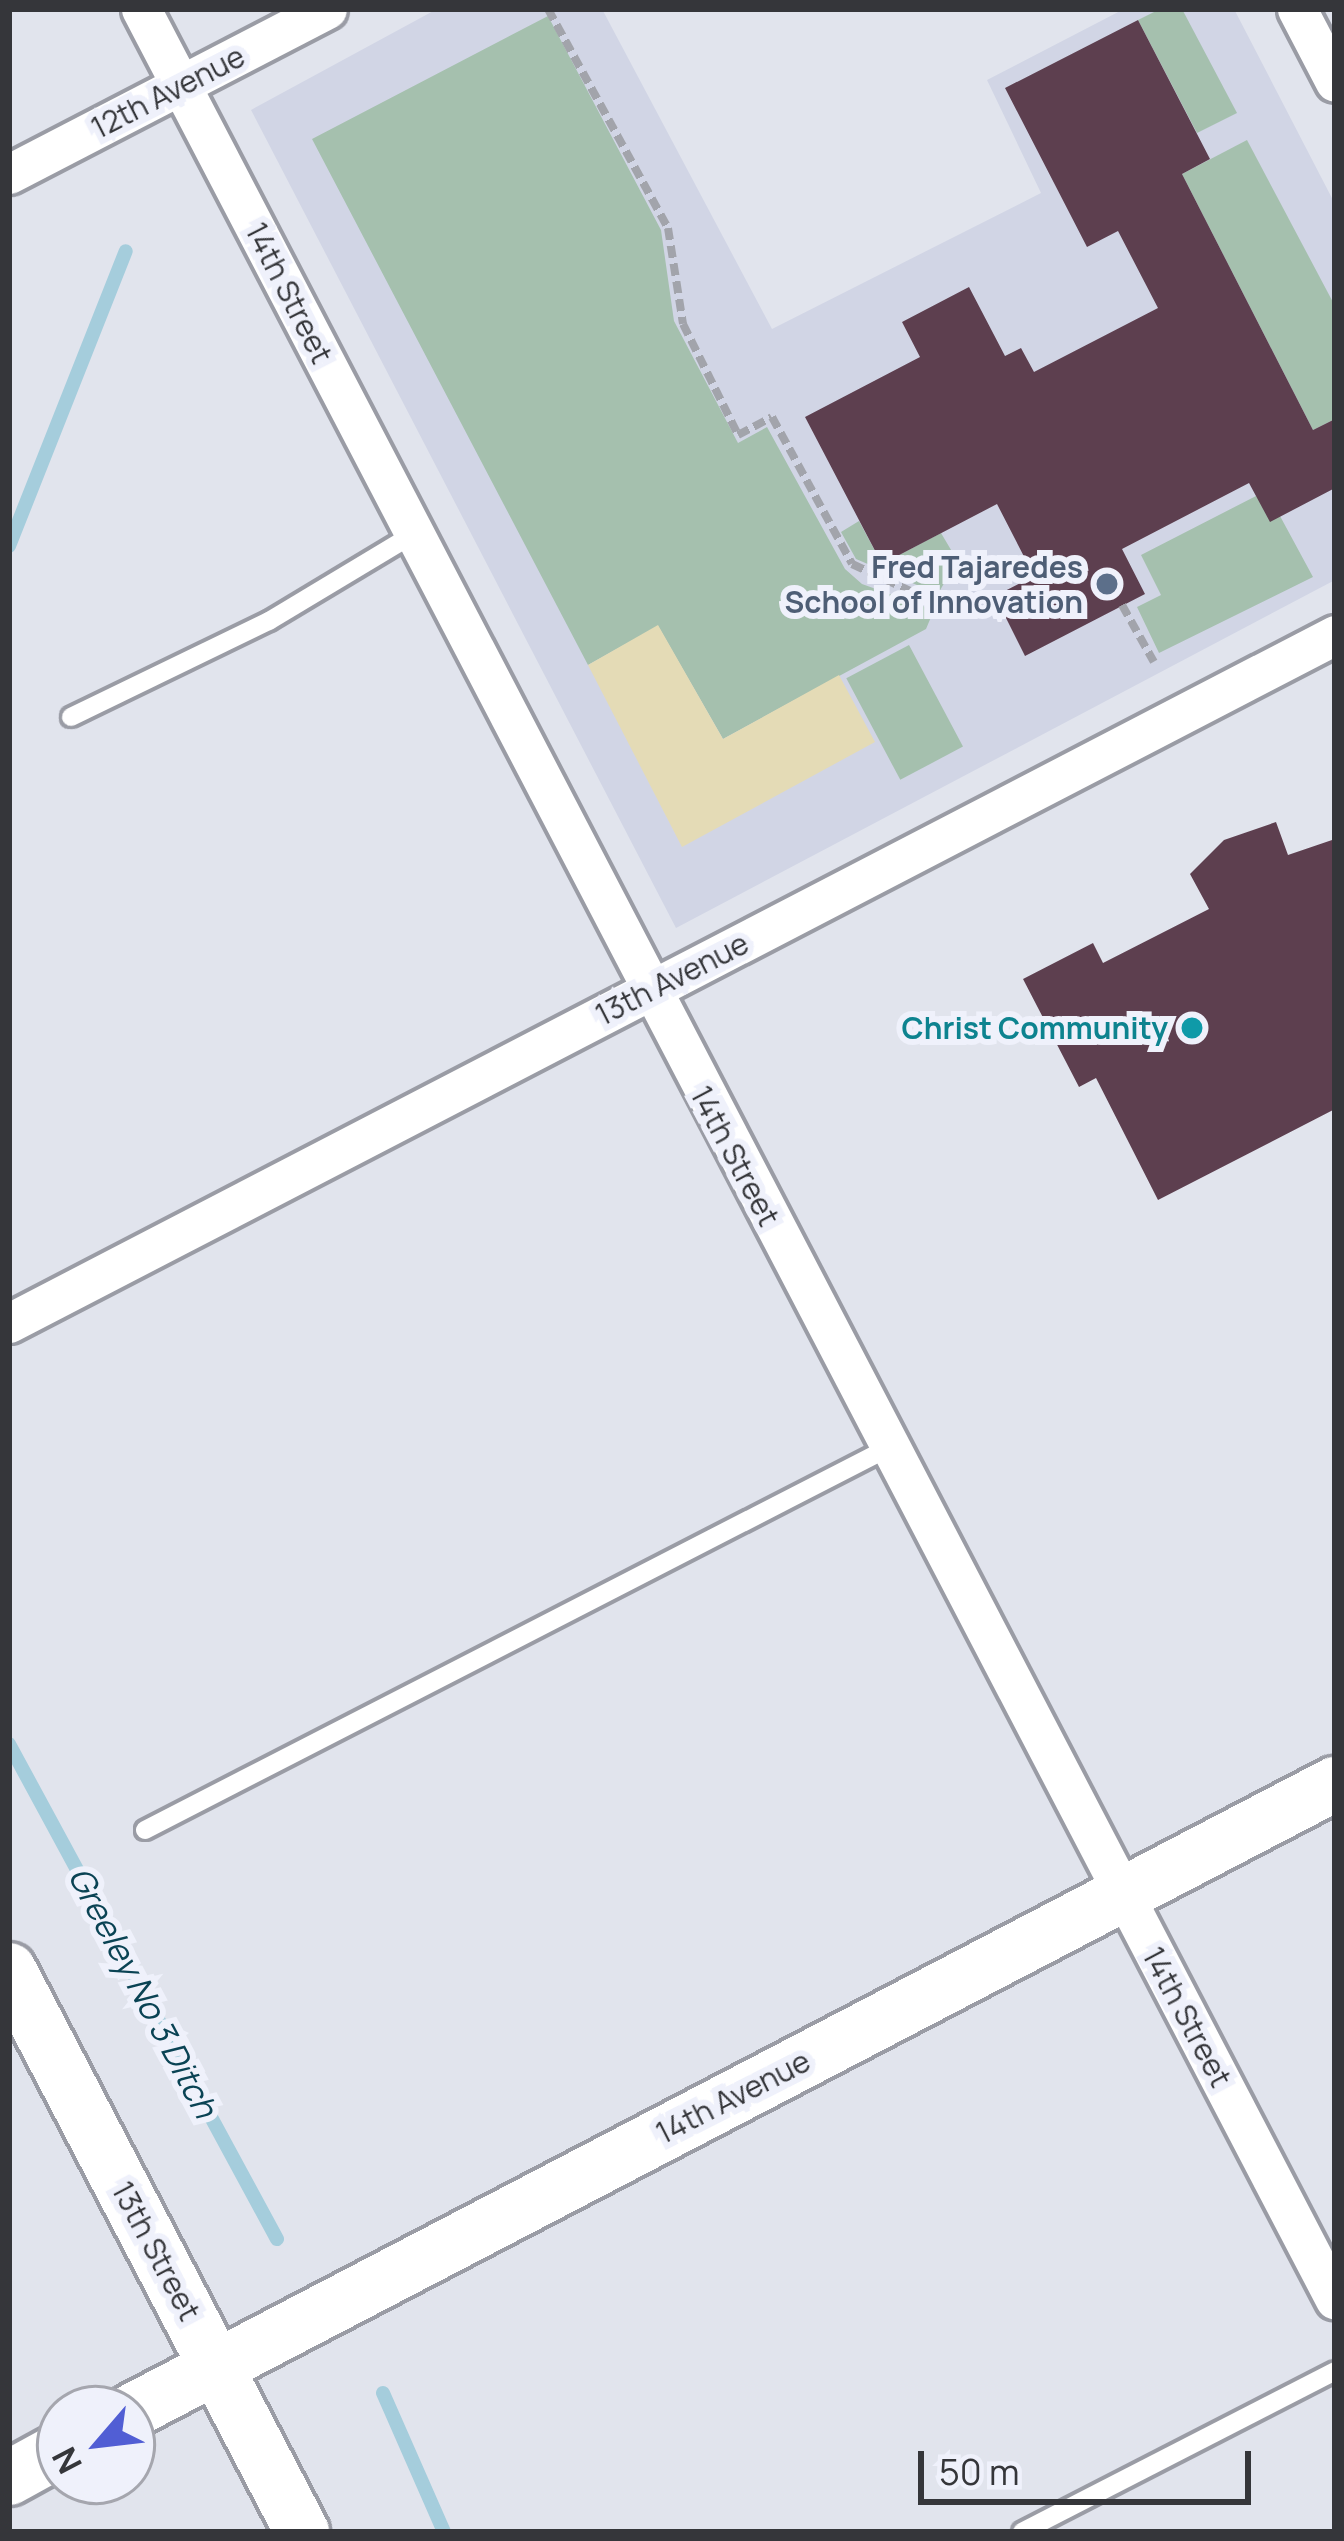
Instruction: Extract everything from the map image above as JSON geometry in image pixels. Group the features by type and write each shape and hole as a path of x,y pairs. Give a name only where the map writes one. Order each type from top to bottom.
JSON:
{"street":[{"name":"14th Street","path":"141,9 1335,2300"},
{"name":"12th Avenue","path":"9,174 327,9"},
{"path":"1297,9 1333,72"},
{"name":"13th Avenue","path":"9,1323 1335,635"},
{"name":"14th Avenue","path":"156,2397 1335,1784"},
{"name":"13th Street","path":"9,1970 302,2532"},
{"path":"9,2477 36,2463"}],"lane":[{"path":"71,717 268,621 414,534"},
{"path":"145,1830 888,1448"},
{"path":"1022,2532 1335,2371"}],"path":[{"path":"548,9 668,228 683,324 737,435 772,417 852,564 936,603"},
{"path":"1122,605 1154,662"}],"shaded area":[{"path":"437,9 602,9 772,329 1041,193 987,80 1124,9 1234,9 1335,204 1335,580 676,928 251,110"}],"green space":[{"path":"1160,9 1182,9 1237,113 1197,133 1138,20"},
{"path":"548,16 661,230 674,321 738,443 767,427 845,569 862,584 934,610 926,629 723,739 658,626 588,665 312,139"},
{"path":"1247,140 1335,306 1335,419 1313,430 1182,174"},
{"path":"1256,496 1280,516 1313,577 1159,653 1137,607 1161,595 1141,555"},
{"path":"859,521 882,564 941,533 957,560 938,594 856,559 841,532"},
{"path":"909,645 963,747 900,780 846,678"}],"sand":[{"path":"658,625 723,739 839,675 875,742 682,847 588,665"}],"building":[{"path":"1138,20 1210,159 1182,174 1313,430 1335,419 1335,488 1270,522 1249,483 1122,549 1145,594 1025,656 995,596 1034,576 997,504 882,564 805,417 920,357 902,322 969,287 1005,356 1021,348 1034,372 1158,308 1118,231 1087,247 1005,88"},
{"name":"Christ Community","path":"1276,822 1288,855 1335,839 1335,1109 1158,1200 1096,1078 1079,1087 1023,979 1093,943 1103,963 1209,909 1190,874 1224,840"}],"waterway":[{"name":"Greeley No 3 Ditch","path":"9,546 126,251"},
{"name":"Greeley No 3 Ditch","path":"9,1744 277,2239"},
{"name":"Greeley No 3 Ditch","path":"383,2393 444,2532"}],"place":[{"name":"Fred Tajaredes School of Innovation","path":"1107,584"},
{"name":"Christ Community","path":"1192,1028"}]}
